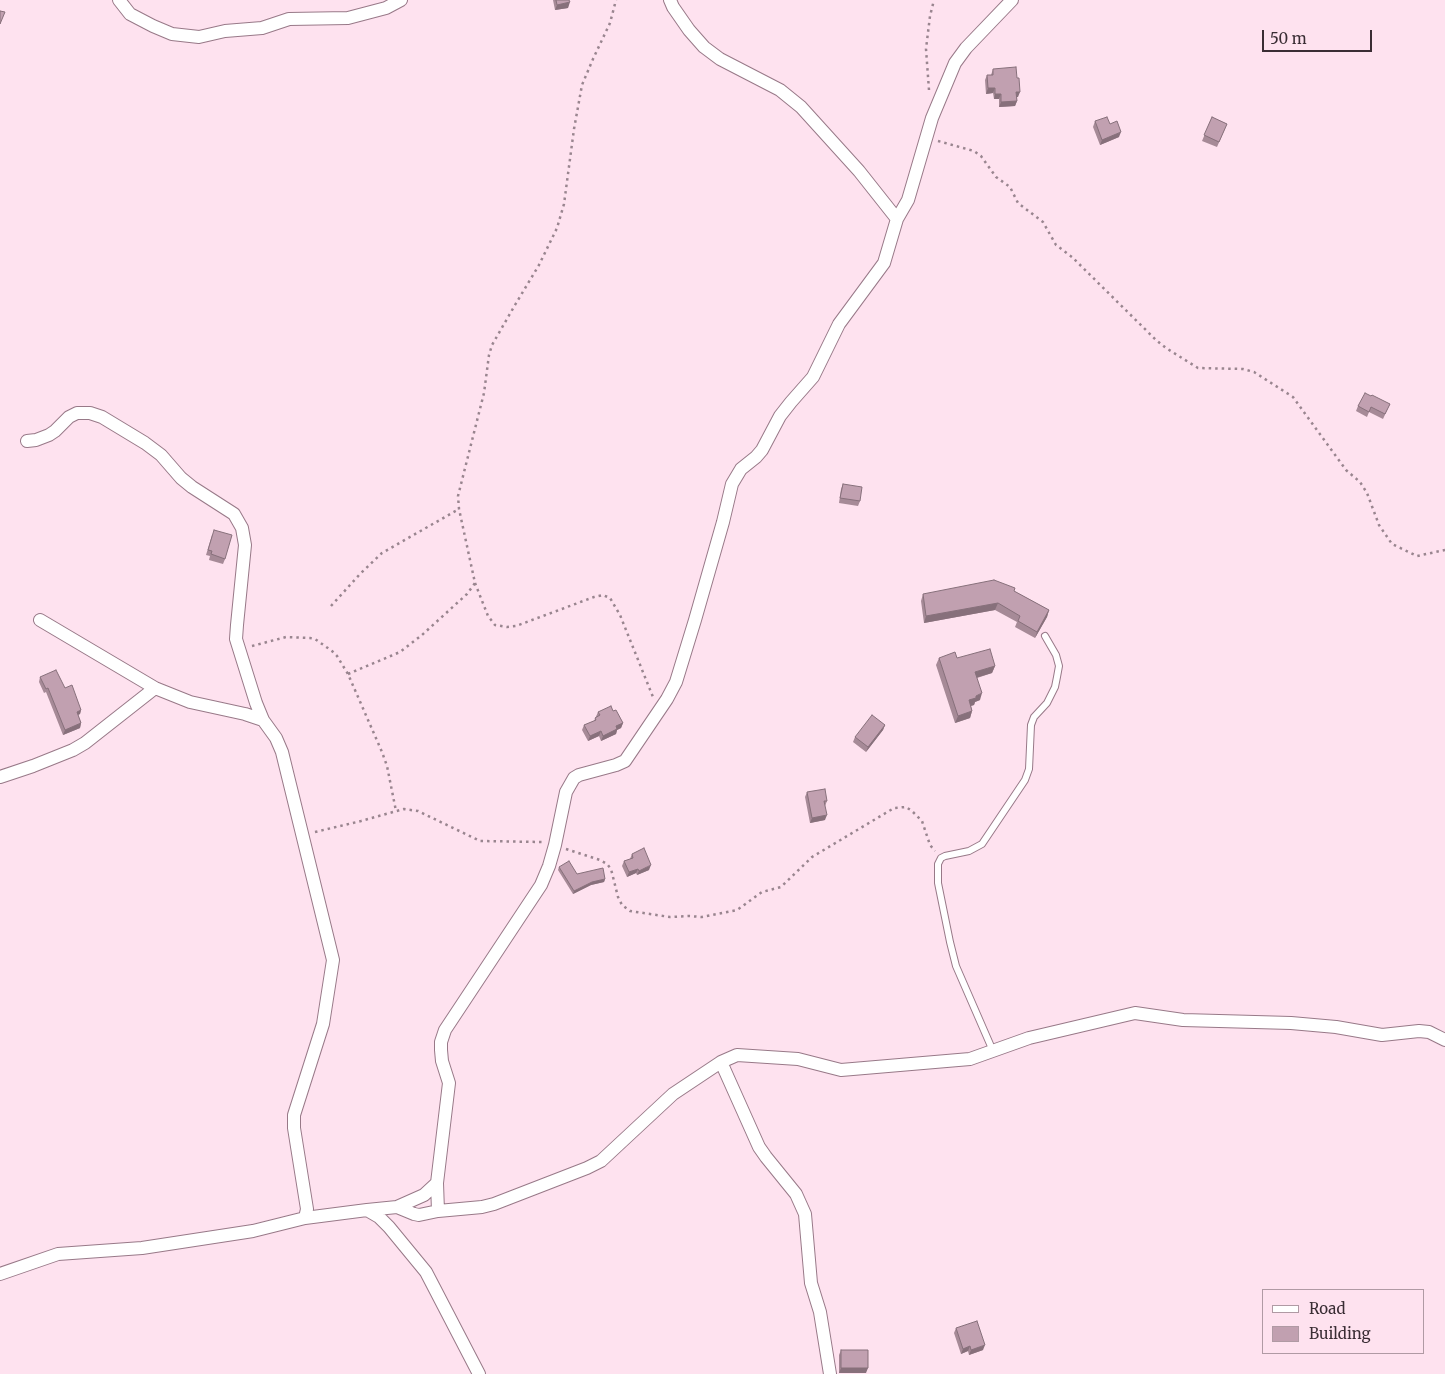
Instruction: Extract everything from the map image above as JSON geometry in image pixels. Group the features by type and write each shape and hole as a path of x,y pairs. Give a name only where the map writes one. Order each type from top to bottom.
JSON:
{"street":[{"path":"119,0 130,14 152,26 172,34 199,38 226,31 262,28 289,19 348,18 386,8 402,0"},
{"path":"670,0 689,30 704,47 720,59 780,90 801,107 859,171 897,220"},
{"path":"438,1210 437,1183 449,1083 442,1061 441,1050 441,1042 445,1030 540,886 556,844 566,792 574,778 625,761 659,712 676,682 732,484 741,469 762,450 780,416 818,368 839,324 884,263 897,220 908,200 932,118 956,63 966,48 1012,0"},
{"path":"27,441 36,440 49,434 69,417 77,413 90,413 102,417 161,455 181,478 192,487 234,514 242,528 245,545 236,639 256,703 282,752 300,831 334,960 323,1024 294,1115 294,1128 306,1209 305,1218"},
{"path":"40,620 156,688 190,702 264,720"},
{"path":"0,777 73,750 85,743 156,688"},
{"path":"397,1207 414,1214 438,1210 482,1207 587,1168 601,1160 673,1094 737,1054 798,1059 841,1070 970,1059 1029,1038 1135,1013 1183,1020 1291,1023 1336,1027 1382,1035 1419,1031 1429,1032 1445,1040"},
{"path":"722,1062 759,1147 796,1194 806,1214 811,1283 820,1312 830,1374"},
{"path":"0,1274 11,1272 58,1254 142,1248 253,1231 305,1218 397,1207 424,1195 437,1183"},
{"path":"367,1210 389,1226 426,1272 479,1374"}],"lane":[{"path":"993,1051 956,966 938,883 938,864 941,858 945,856 969,851 982,844 1025,780 1029,769 1031,725 1034,717 1047,702 1058,677 1059,666 1056,654 1045,636"}],"path":[{"path":"616,0 610,23 582,85 564,204 556,228 539,265 492,345 484,393 460,486 458,509 475,583 488,616 495,624 516,626 594,597 604,595 610,598 620,615 659,712"},
{"path":"929,96 926,49 934,0"},
{"path":"927,138 974,151 982,156 996,177 1010,187 1018,203 1046,225 1056,245 1072,257 1166,348 1198,368 1243,369 1254,372 1293,397 1346,470 1360,482 1367,493 1379,525 1392,544 1417,556 1445,550"},
{"path":"331,606 382,553 458,509"},
{"path":"348,674 400,652 422,635 467,594 475,583"},
{"path":"239,650 280,639 310,638 315,639 332,651 348,674 385,761 396,811"},
{"path":"300,831 322,831 404,809 418,811 480,841 524,841 556,844 600,860 611,869 622,905 630,911 670,918 702,917 737,910 762,892 782,886 812,857 894,808 906,807 912,810 922,821 930,845 941,858"}],"building":[{"path":"556,0 569,0 570,2 557,5"},
{"path":"0,11 5,12 0,24"},
{"path":"1016,67 1020,92 1016,92 1017,101 1001,102 1001,94 995,94 995,88 988,88 987,75 993,75 993,69"},
{"path":"1107,117 1110,124 1117,121 1121,132 1102,140 1095,121"},
{"path":"1212,117 1227,124 1219,142 1204,135"},
{"path":"1365,393 1390,404 1385,414 1371,407 1369,412 1358,406"},
{"path":"843,484 862,487 860,501 840,498"},
{"path":"214,530 232,535 225,559 211,554 212,551 208,550"},
{"path":"994,580 1015,588 1014,591 1049,610 1037,632 1018,621 1020,616 998,603 926,616 923,594"},
{"path":"990,649 995,666 975,672 982,693 976,696 976,698 969,700 972,711 958,716 939,658 955,652 957,658"},
{"path":"56,670 65,688 72,685 81,710 77,712 81,723 65,730 48,688 46,689 40,677"},
{"path":"611,706 613,711 616,710 623,723 616,726 617,729 603,736 601,731 590,736 584,725 596,720 595,718 600,715 598,712"},
{"path":"872,715 885,725 868,747 855,737"},
{"path":"825,789 827,801 824,801 827,815 812,818 807,792"},
{"path":"644,848 651,865 639,871 638,869 629,872 624,861 633,858 632,854"},
{"path":"569,861 577,874 603,868 605,879 592,882 574,891 559,867"},
{"path":"977,1321 985,1345 971,1350 970,1346 963,1349 956,1328"},
{"path":"841,1350 868,1350 868,1368 841,1368"}]}
